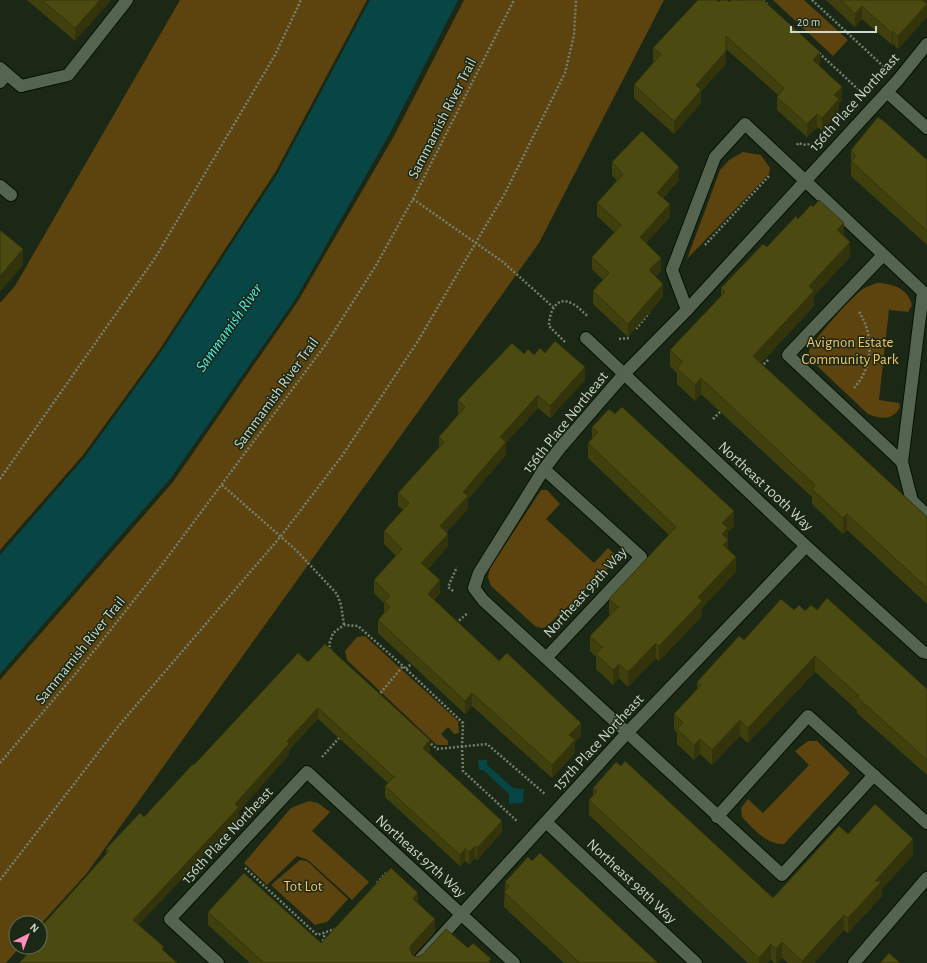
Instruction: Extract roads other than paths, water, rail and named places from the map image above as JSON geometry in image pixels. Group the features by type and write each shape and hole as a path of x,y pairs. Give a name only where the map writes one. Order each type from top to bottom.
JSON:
{"street":[{"path":"2,75 21,86 68,75 127,0"},
{"name":"156th Place Northeast","path":"474,588 479,573 544,469 624,374 687,310 887,92 927,44"},
{"path":"887,92 927,128"},
{"path":"687,310 672,270 715,157 745,124 923,292 902,462 912,501 927,515"},
{"path":"0,186 11,195"},
{"path":"883,255 788,356 902,462"},
{"name":"Northeast 100th Way","path":"586,338 806,546 923,652 927,653"},
{"name":"Northeast 99th Way","path":"544,469 641,557 547,658"},
{"name":"157th Place Northeast","path":"417,963 627,733 806,546"},
{"name":"Northeast 99th Way","path":"474,588 483,600 717,817 782,875 874,775"},
{"path":"717,817 808,716 927,823"},
{"name":"156th Place Northeast","path":"218,963 170,919 307,772"},
{"name":"Northeast 97th Way","path":"307,772 514,963"},
{"name":"Northeast 98th Way","path":"546,822 696,963"},
{"path":"854,963 927,878"}],"water":[{"name":"Sammamish River","path":"370,0 458,0 390,133 295,300 170,479 0,674 0,555 85,457 161,352 278,173"},
{"path":"478,760 487,760 487,765 513,788 524,789 523,803 509,804 509,794 483,770 479,770"}],"park label":[{"name":"Avignon Estate Community Park","path":"850,350"},
{"name":"Tot Lot","path":"303,886"}]}
